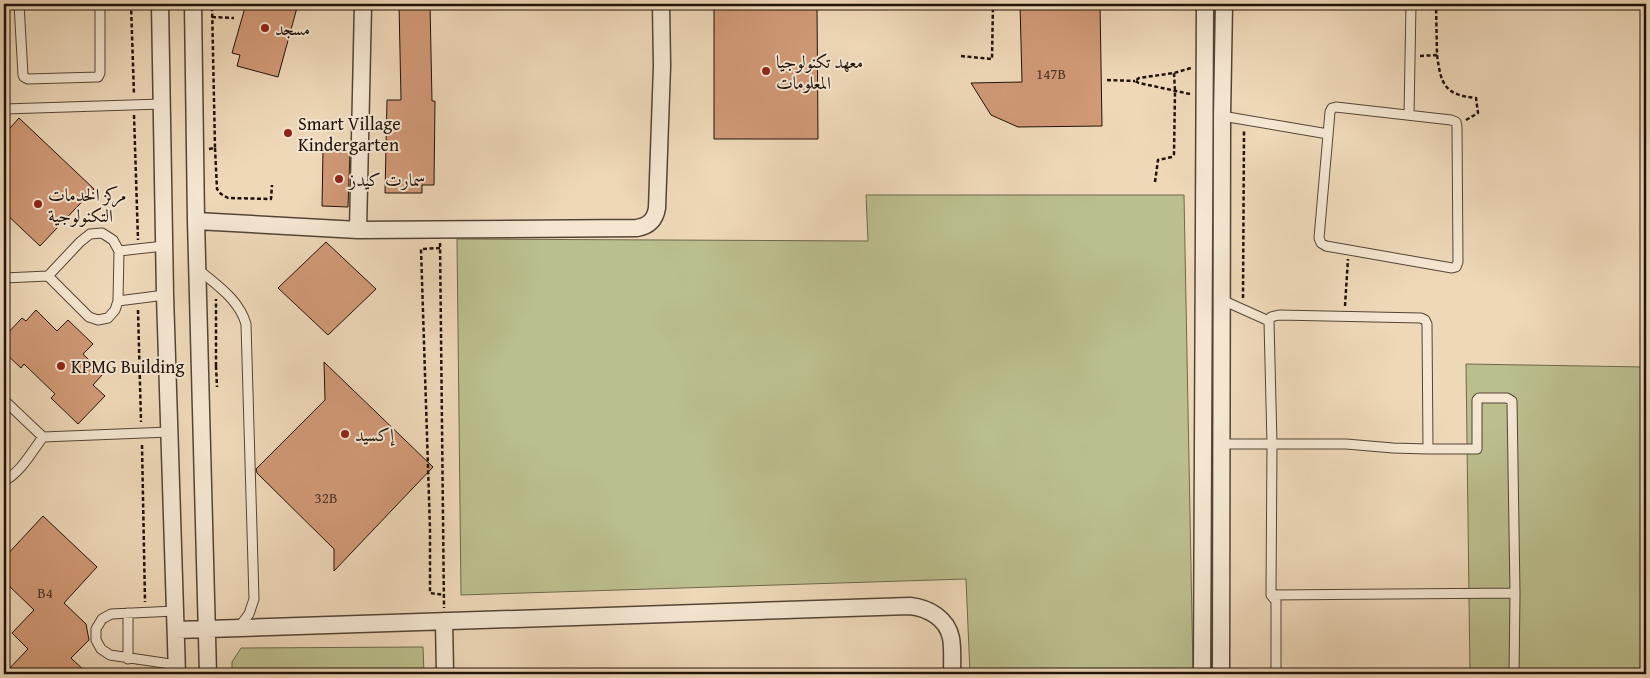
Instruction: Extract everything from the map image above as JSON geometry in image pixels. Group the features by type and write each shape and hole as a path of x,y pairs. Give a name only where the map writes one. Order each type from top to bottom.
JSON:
{"street":[{"path":"160,4 165,295 177,670"},
{"path":"358,230 363,4"},
{"path":"196,221 358,230 645,227 655,216 657,208 662,66 661,4"},
{"path":"1202,674 1205,4"},
{"path":"1221,674 1224,4"},
{"path":"193,10 196,221 208,674"},
{"path":"176,630 910,606 921,607 931,611 947,627 951,638 952,674"},
{"path":"444,620 445,674"}],"lane":[{"path":"19,4 23,75 28,79 98,77 100,73 100,4"},
{"path":"1409,115 1411,4"},
{"path":"4,109 162,104"},
{"path":"1334,107 1409,115 1451,120 1457,125 1458,262 1456,267 1452,268 1326,246 1319,241 1330,112 1334,107"},
{"path":"1222,116 1328,134"},
{"path":"4,278 48,276 90,234 102,233 113,240 119,251 118,301 115,310 108,318 98,320 89,317 48,276"},
{"path":"119,251 164,246"},
{"path":"198,269 239,306 246,324 254,599 249,614 239,627"},
{"path":"118,301 165,295"},
{"path":"1222,300 1269,321"},
{"path":"1276,674 1276,601 1272,595 1272,444 1269,321 1271,317 1278,315 1421,318 1427,322 1428,449"},
{"path":"1222,444 1346,444 1392,448 1477,449 1477,400 1479,398 1507,398 1512,401 1515,593 1514,674"},
{"path":"4,400 43,437 170,432"},
{"path":"4,481 21,467 43,437"},
{"path":"1272,595 1515,593"},
{"path":"175,611 111,614 102,619 96,629 96,640 101,649 110,655 177,670"},
{"path":"128,613 128,659"}],"path":[{"path":"131,4 138,249"},
{"path":"212,4 217,189 220,194 228,198 271,199 272,184"},
{"path":"960,56 992,59 992,4"},
{"path":"1436,4 1437,55 1440,78 1448,89 1464,97 1476,98 1478,113 1457,125"},
{"path":"193,10 212,17 234,18"},
{"path":"1410,56 1437,55"},
{"path":"1107,80 1135,80 1174,73 1205,64"},
{"path":"1155,182 1158,160 1172,158 1174,154 1174,73"},
{"path":"1135,80 1139,83 1205,98"},
{"path":"1243,309 1244,120"},
{"path":"195,150 216,148"},
{"path":"440,230 444,620"},
{"path":"440,248 421,249 426,376 430,593 444,595"},
{"path":"1344,316 1349,250"},
{"path":"138,298 146,612"}],"green space":[{"path":"866,195 1184,195 1193,674 970,674 966,579 461,595 457,239 868,241"},
{"path":"1466,364 1646,367 1646,674 1470,674"},
{"path":"423,647 424,674 232,674 232,662 241,648"}],"building":[{"name":"مسجد","path":"246,4 298,4 278,77 237,66 240,55 232,53"},
{"path":"399,4 430,4 432,101 435,101 434,185 422,185 422,193 385,193 387,100 401,100"},
{"name":"معهد تكنولوجيا المعلومات","path":"714,4 817,4 818,139 714,139"},
{"path":"1020,4 1100,4 1102,126 1018,127 991,115 971,83 1022,82"},
{"name":"مركز الخدمات التكنولوجية","path":"19,118 94,189 40,246 4,212 4,135"},
{"name":"سمارت كيدز","path":"323,151 350,152 348,207 322,206"},
{"path":"326,242 376,289 328,335 278,288"},
{"name":"KPMG Building","path":"36,310 57,331 68,320 93,344 83,354 103,374 93,385 105,396 78,424 51,398 55,394 24,364 21,368 4,352 4,337 22,318 26,321"},
{"name":"إكسيد","path":"324,362 433,467 334,571 334,549 257,473 256,469 325,400"},
{"path":"43,516 97,567 64,603 86,624 89,640 71,658 88,674 4,674 28,649 12,633 34,610 4,581 4,558"}],"place":[{"name":"مسجد","path":"265,28"},
{"name":"معهد تكنولوجيا المعلومات","path":"766,71"},
{"name":"Smart Village Kindergarten","path":"288,133"},
{"name":"سمارت كيدز","path":"339,179"},
{"name":"مركز الخدمات التكنولوجية","path":"38,204"},
{"name":"KPMG Building","path":"61,366"},
{"name":"إكسيد","path":"345,434"}]}
